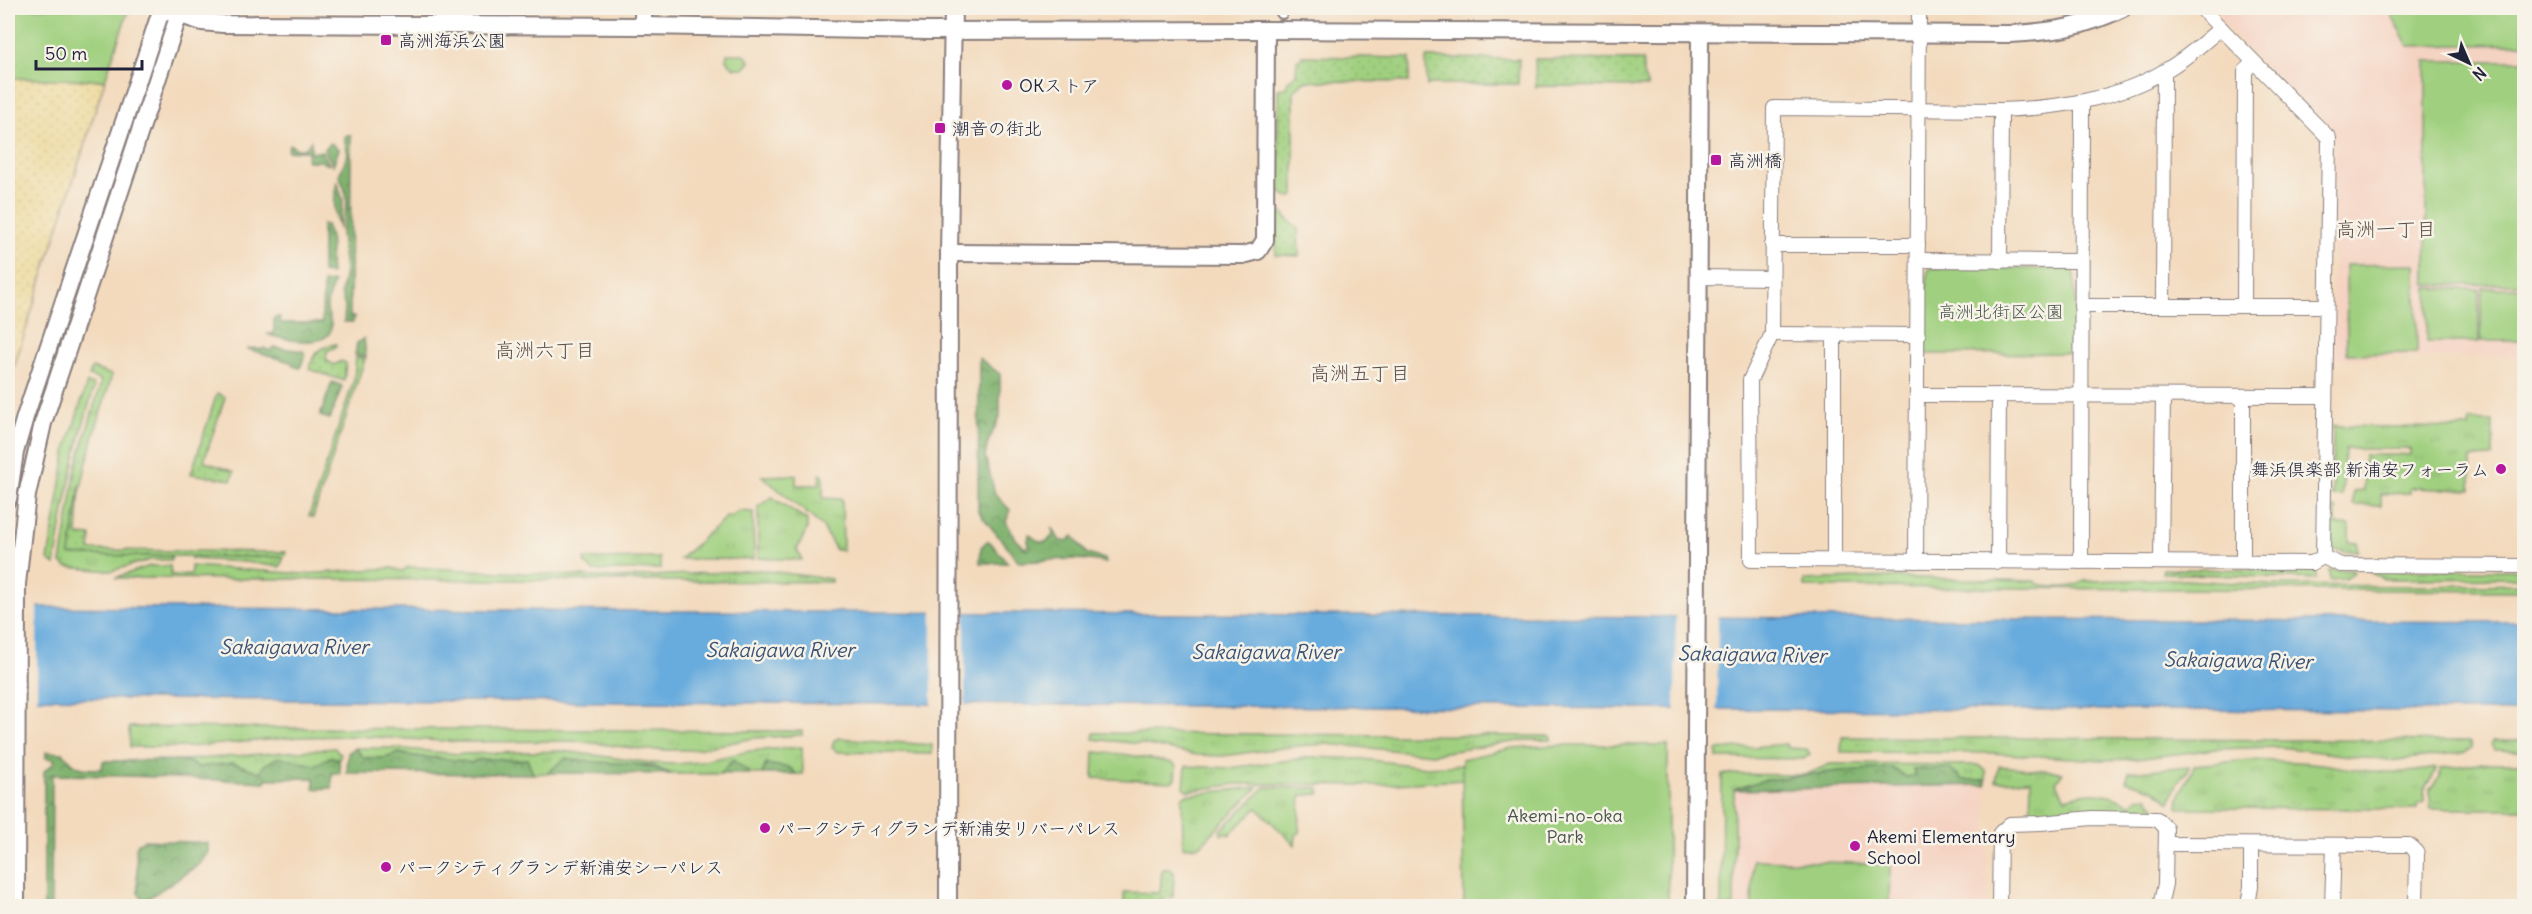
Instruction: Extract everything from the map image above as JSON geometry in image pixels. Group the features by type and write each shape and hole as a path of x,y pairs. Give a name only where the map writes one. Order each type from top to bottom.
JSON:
{"street":[{"path":"8,499 15,452 25,417 162,8 180,11 202,22 223,24 643,26 952,31 1918,33 2053,31 2088,24 2123,8"},
{"path":"643,8 643,26"},
{"path":"948,906 953,8"},
{"path":"1916,561 1919,8"},
{"path":"2200,8 2329,138 2323,557"},
{"path":"16,906 17,584 22,528 37,445 180,11"},
{"path":"2221,28 2164,71 2130,87 2082,102 2036,109 2001,110 1774,108 1772,334 1750,380 1751,560 2312,563 2323,557"},
{"path":"950,252 1243,255 1258,251 1265,240 1266,30"},
{"path":"1695,906 1700,33"},
{"path":"2244,306 2246,70 2253,62"},
{"path":"2163,306 2164,71"},
{"path":"2081,562 2082,102"},
{"path":"2000,261 2001,110"},
{"path":"1772,245 1918,245"},
{"path":"1918,260 2081,261"},
{"path":"1698,277 1772,278"},
{"path":"2081,306 2325,306"},
{"path":"1772,334 1918,335"},
{"path":"1834,335 1834,560"},
{"path":"1917,395 2325,396"},
{"path":"1998,562 2000,395"},
{"path":"2161,562 2163,396"},
{"path":"2243,397 2243,562"},
{"path":"2323,557 2342,566 2524,566"},
{"path":"1999,906 2000,833 2010,824 2092,818 2157,819 2166,828 2165,885 2160,906"},
{"path":"2166,844 2409,845 2417,854 2416,906"},
{"path":"2248,906 2251,886 2251,845"},
{"path":"2332,906 2334,845"}],"shaded area":[{"path":"2207,8 2524,8 2524,356 2333,359 2334,135"},
{"name":"Akemi Elementary School","path":"1723,779 1986,780 1988,906 1723,906"}],"green space":[{"path":"8,8 129,8 105,80 8,78"},
{"path":"2388,8 2524,8 2524,44 2408,46"},
{"path":"727,54 744,54 750,61 745,68 734,68 726,60"},
{"path":"1302,56 1410,58 1409,82 1304,81 1294,91 1294,196 1288,198 1278,190 1278,89 1287,88 1287,82 1296,74 1297,60"},
{"path":"1426,58 1519,59 1518,84 1430,84 1427,86"},
{"path":"1535,59 1643,60 1643,75 1648,87 1539,86 1536,88"},
{"path":"2426,61 2524,61 2524,284 2426,285"},
{"path":"351,135 350,317 354,317 353,322 344,322 345,307 341,293 345,272 341,233 347,203 339,175 348,154 344,137"},
{"path":"311,141 311,153 322,151 329,164 321,161 307,161 308,151 288,151 289,144 297,149 304,149"},
{"path":"331,143 339,149 333,165 324,149"},
{"path":"337,180 343,202 339,228 335,204"},
{"path":"1277,208 1298,229 1299,256 1276,255"},
{"path":"322,224 326,225 330,238 331,274 322,273"},
{"path":"2416,264 2417,353 2347,354 2346,265"},
{"name":"高洲北街区公園","path":"1930,268 2074,269 2077,353 1925,354 1927,274"},
{"path":"334,282 327,302 331,326 328,335 322,339 303,341 267,334 274,334 274,318 280,317 280,323 322,323 323,283"},
{"path":"2428,288 2479,289 2479,342 2427,342"},
{"path":"2482,288 2524,288 2524,341 2481,341"},
{"path":"364,338 366,357 355,355 357,343"},
{"path":"336,344 336,347 327,351 326,360 334,365 341,361 346,363 344,381 309,369 318,352"},
{"path":"273,347 303,351 305,355 300,368 293,366 293,363 247,349 262,350 263,348 271,351"},
{"path":"356,357 365,359 313,517 309,516 354,380"},
{"path":"979,358 1000,374 1000,417 988,442 985,456 995,494 1010,510 1006,522 1016,539 1027,550 1029,534 1038,541 1044,542 1053,535 1052,527 1060,541 1067,541 1073,536 1087,554 1105,559 1106,563 1074,559 1019,562 978,511"},
{"path":"92,368 112,375 86,464 70,555 171,556 171,560 150,560 111,571 66,567 61,563 76,468 101,383 100,380 89,376"},
{"path":"332,382 342,386 330,419 320,416"},
{"path":"87,383 93,385 94,388 71,476 55,565 48,560 67,447"},
{"path":"217,393 225,397 204,461 234,472 231,480 191,474"},
{"path":"2470,421 2493,421 2493,457 2471,458 2471,490 2410,488 2410,493 2381,494 2381,506 2353,505 2353,491 2364,490 2364,455 2410,455 2410,449 2345,449 2342,496 2332,496 2333,426 2469,428"},
{"path":"820,474 823,474 823,498 842,499 843,550 836,550 822,526 762,476 796,475 796,485 819,485"},
{"path":"80,485 77,535 91,536 90,550 286,552 284,557 70,555"},
{"path":"772,497 807,520 807,529 797,550 802,560 758,558 758,507"},
{"path":"2331,508 2336,508 2336,525 2349,525 2349,542 2358,543 2358,551 2345,552 2331,548"},
{"path":"739,511 753,512 754,559 680,559 727,516 733,516"},
{"path":"987,541 1008,563 980,563 981,547"},
{"path":"191,556 284,557 280,567 245,562 191,559"},
{"path":"660,558 660,569 593,571 584,562 585,559"},
{"path":"150,566 170,566 171,575 191,574 191,566 305,574 392,568 402,571 409,567 617,578 760,570 831,579 831,582 115,578"},
{"path":"2163,569 2316,570 2316,579 2163,573"},
{"path":"2329,570 2353,570 2354,572 2345,579 2330,580"},
{"path":"2371,570 2524,570 2524,578 2384,579 2371,573"},
{"path":"1887,577 2034,581 2044,586 2059,587 2073,586 2084,581 2170,579 2270,585 2524,584 2524,591 1804,587 1804,580"},
{"path":"129,727 802,731 802,735 755,738 692,750 648,750 576,741 460,742 355,736 300,737 188,747 130,747"},
{"path":"1094,733 1551,736 1551,740 1526,740 1433,754 1326,744 1223,756 1197,755 1142,744 1093,739"},
{"path":"1842,737 2470,741 2472,748 2465,752 2389,761 2280,747 2216,749 2136,759 2102,760 1992,753 1841,752"},
{"path":"839,738 932,745 932,754 838,752 832,748 834,740"},
{"path":"2492,741 2524,741 2524,751 2494,750"},
{"path":"1786,744 1787,748 1806,749 1810,754 1804,759 1717,758 1717,750"},
{"name":"Akemi-no-oka Park","path":"1563,745 1668,745 1668,906 1464,906 1462,759 1512,748"},
{"path":"802,747 803,774 796,774 790,768 766,764 762,774 751,774 733,760 720,774 671,774 651,765 588,763 566,758 547,773 533,774 527,759 484,759 471,763 399,753 385,758 364,758 355,748 393,748 459,754 563,751 675,764 700,762 750,751"},
{"path":"335,748 341,754 339,759 331,757 315,765 278,758 260,773 233,763 198,767 184,760"},
{"path":"355,748 364,758 385,758 399,753 471,763 484,759 527,759 533,774 347,773 348,753"},
{"path":"46,752 63,753 76,766 89,769 102,769 103,761 184,760 198,767 233,763 260,772 264,765 278,757 315,765 331,757 339,759 340,774 332,773 332,788 314,789 314,778 265,779 265,782 52,775 51,906 44,906 44,771 54,763 54,759 46,758"},
{"path":"1094,752 1124,754 1173,763 1176,766 1175,779 1171,782 1093,778"},
{"path":"1313,757 1363,759 1426,767 1464,765 1465,780 1377,785 1237,784 1188,791 1184,787 1186,766 1230,768"},
{"path":"566,758 632,764 671,774 547,773"},
{"path":"733,760 751,774 720,774"},
{"path":"2250,760 2311,763 2391,772 2436,768 2425,789 2424,802 2417,804 2417,809 2178,808 2180,795 2194,765"},
{"path":"2490,763 2524,763 2524,809 2430,809 2430,789 2440,777 2440,768"},
{"path":"766,764 790,768 796,774 762,774"},
{"path":"1830,764 1979,765 1986,771 1986,780 1962,780 1927,769 1913,770 1915,776 1906,777 1892,768 1840,771 1760,781 1734,790 1734,906 1721,906 1722,774 1805,775"},
{"path":"1999,766 2063,772 2056,782 2065,798 2099,793 2123,800 2131,805 2137,798 2148,797 2158,811 2092,811 2030,818 2031,780 1996,781"},
{"path":"2189,766 2178,782 2170,802 2153,789 2126,781 2129,772"},
{"path":"1892,768 1906,777 1915,775 1913,770 1950,768 1963,780 1986,780 1986,785 1734,790 1760,781 1840,771"},
{"path":"1258,787 1200,846 1183,847 1182,798 1185,795"},
{"path":"1265,787 1318,788 1320,790 1320,794 1301,795 1299,833 1296,834 1295,845 1257,808 1229,835 1226,832 1222,835 1220,831"},
{"path":"145,840 208,843 208,852 200,864 144,901 138,893 136,848 138,843"},
{"path":"1753,860 1890,864 1889,906 1752,906"},
{"path":"1162,869 1170,869 1174,872 1173,897 1158,900 1148,906 1124,906 1124,892 1160,893"}],"sand":[{"path":"8,78 105,80 8,386"}],"water":[{"name":"Sakaigawa River","path":"8,607 2524,622 2524,711 1669,709 8,698"}],"pier":[{"path":"8,604 37,604 37,701 8,701"},
{"path":"932,609 965,609 965,706 932,706"},
{"path":"1676,614 1718,614 1717,712 1675,712"}],"place":[{"name":"高洲海浜公園","path":"386,40"},
{"name":"OKストア","path":"1007,85"},
{"name":"潮音の街北","path":"940,128"},
{"name":"高洲橋","path":"1716,160"},
{"name":"舞浜倶楽部 新浦安フォーラム","path":"2501,469"},
{"name":"パークシティグランデ新浦安リバーパレス","path":"765,828"},
{"name":"Akemi Elementary School","path":"1855,846"},
{"name":"パークシティグランデ新浦安シーパレス","path":"386,867"}],"district":[{"name":"高洲一丁目","path":"2386,228"},
{"name":"高洲六丁目","path":"545,349"},
{"name":"高洲五丁目","path":"1360,372"}]}
